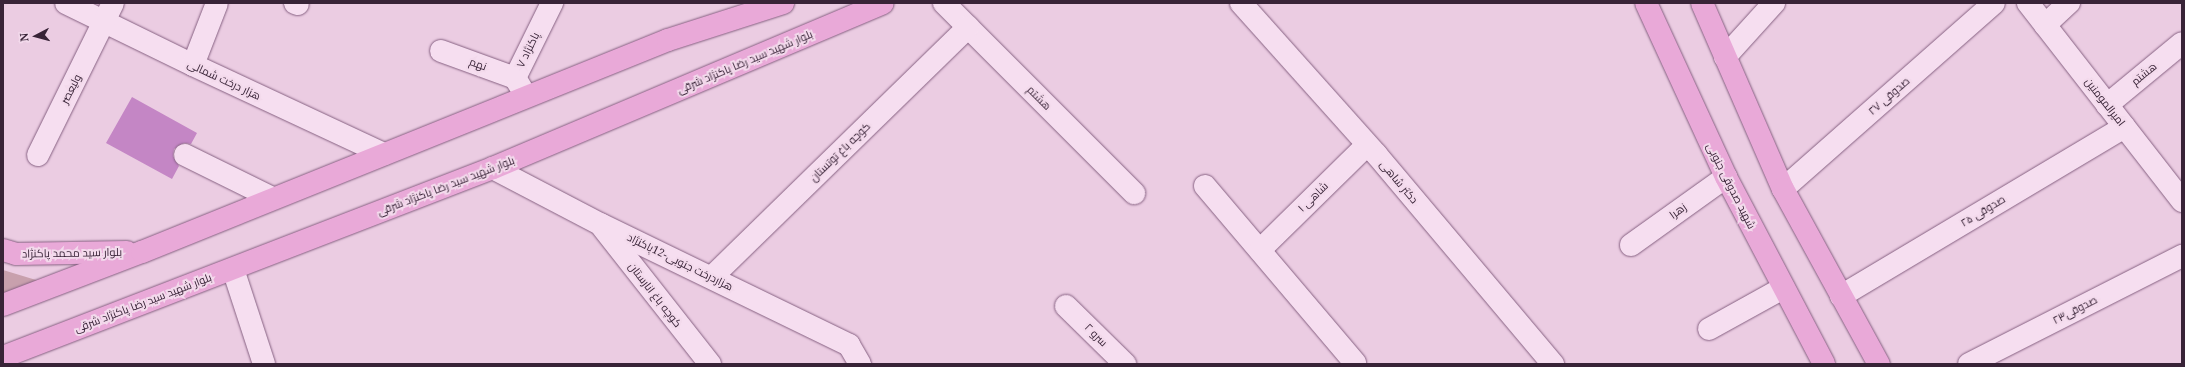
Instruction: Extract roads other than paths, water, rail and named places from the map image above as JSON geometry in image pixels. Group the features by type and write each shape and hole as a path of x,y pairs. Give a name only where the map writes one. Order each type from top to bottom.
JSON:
{"main road":[{"path":"3,305 142,252 272,198 668,40 784,3"},
{"name":"بلوار شهید سید رضا پاکنژاد شرقی","path":"3,357 493,168 883,3"},
{"name":"شهید صدوقی جنوبی","path":"1646,3 1726,177 1783,288 1818,362"},
{"path":"1702,3 1783,189 1879,364"},
{"name":"بلوار سید محمد پاکنژاد","path":"3,250 16,254 142,252"}],"street":[{"name":"هزار درخت شمالی","path":"66,3 109,12 193,65 384,154"},
{"path":"193,65 218,3"},
{"name":"پاکنژاد ۷","path":"526,96 515,78 552,3"},
{"name":"هشتم","path":"944,3 1134,193"},
{"name":"دکتر شاهی","path":"1241,3 1367,145 1553,364"},
{"path":"1725,57 1774,3"},
{"name":"صدوقی ۲۷","path":"1783,189 1994,3"},
{"name":"امیرالمومنین","path":"2028,3 2124,127 2178,189"},
{"path":"2045,25 2069,3"},
{"name":"ولیعصر","path":"38,155 109,12"},
{"name":"کوچه باغ توتستان","path":"712,277 968,27"},
{"name":"هشتم","path":"2107,104 2182,43"},
{"name":"نهم","path":"441,51 515,78"},
{"name":"صدوقی ۲۵","path":"1841,296 2124,127"},
{"name":"شاهی ۱","path":"1260,250 1367,145"},
{"path":"186,155 272,198"},
{"name":"هزاردرخت جنوبی-12پاکنژاد","path":"493,168 600,224 712,277 849,345 860,364"},
{"name":"زهرا","path":"1631,245 1726,177"},
{"path":"1205,186 1355,363"},
{"name":"کوچه باغ انارستان","path":"600,224 710,364"},
{"name":"صدوقی۲۳","path":"1969,364 2182,256"},
{"path":"233,269 264,364"},
{"path":"1709,329 1783,288"},
{"name":"سرو ۲","path":"1066,306 1125,364"}]}
